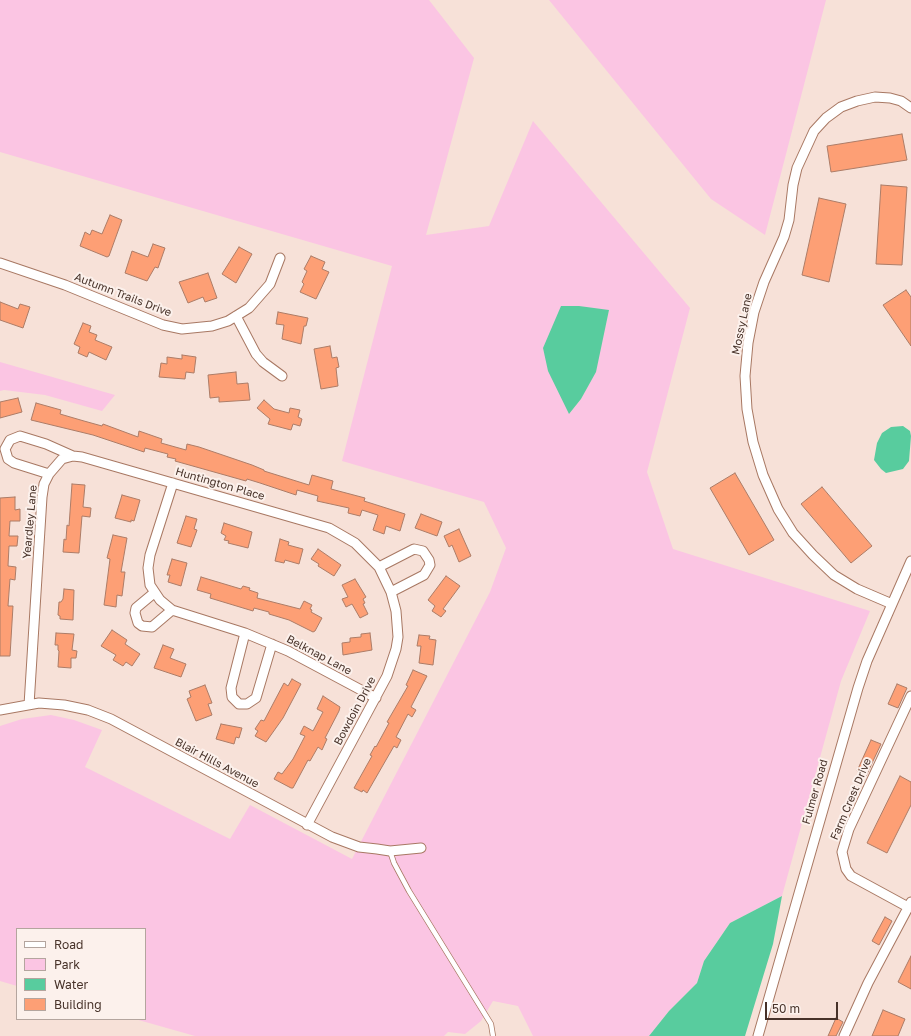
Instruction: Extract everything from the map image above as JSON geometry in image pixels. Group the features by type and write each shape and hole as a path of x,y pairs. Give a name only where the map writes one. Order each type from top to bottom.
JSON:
{"street":[{"name":"Mossy Lane","path":"892,604 857,589 834,574 813,556 793,533 778,509 763,475 753,442 747,408 745,376 748,343 754,312 764,282 784,237 789,220 793,185 797,168 814,131 831,114 841,107 857,101 875,97 890,98 901,101 911,108"},
{"name":"Autumn Trails Drive","path":"0,263 65,285 163,325 182,329 212,326 236,316 249,308 270,284 280,258"},
{"path":"236,316 256,354 263,362 282,376"},
{"name":"Yeardley Lane","path":"29,704 42,497 48,474 14,463 8,459 5,449 10,440 20,436 46,444 73,456"},
{"path":"48,474 62,460 73,456"},
{"name":"Huntington Place","path":"73,456 329,528 355,543 379,567 392,596"},
{"path":"172,610 152,627 142,626 135,619 136,608 154,593 150,585 148,568 150,555 173,483"},
{"path":"379,567 414,549 423,551 429,560 430,565 424,575 392,596"},
{"name":"Fulmer Road","path":"758,1036 858,688 867,661 911,561"},
{"name":"Belknap Lane","path":"154,593 172,610 245,633 272,644 376,698"},
{"name":"Bowdoin Drive","path":"307,825 390,670 396,649 398,625 392,596"},
{"name":"Belknap Lane","path":"245,633 231,688 232,696 239,704 247,704 256,698 272,644"},
{"name":"Farm Crest Drive","path":"909,905 852,876 846,869 842,852 849,830 911,696"},
{"name":"Blair Hills Avenue","path":"0,710 29,704 64,705 100,714 307,825 346,843 359,847 390,851 421,848"},
{"path":"844,1036 868,982 909,905"}],"lane":[{"path":"390,851 394,863 409,891 490,1024 493,1036"}],"green space":[{"path":"0,0 429,0 474,58 426,235 489,226 533,121 690,308 647,472 673,549 870,611 841,681 782,896 730,923 704,961 697,983 669,1011 649,1036 533,1036 518,1006 493,1001 481,1021 465,1034 448,1032 444,1036 195,1036 139,1020 146,1020 146,928 16,928 16,986 0,981 0,726 22,719 51,715 74,720 102,730 85,767 230,839 250,805 352,859 490,592 506,548 484,502 342,461 392,266 0,152","holes":["609,310 595,372 581,399 569,414"]},
{"path":"549,0 826,0 765,235 711,199"},
{"path":"0,362 115,395 102,411 45,395 4,390 0,391"}],"water":[{"path":"561,306 579,306 609,310 596,372 581,399 569,414 548,371 543,348"},
{"path":"903,426 910,431 911,436 909,461 903,469 886,473 874,460 877,443 882,433 891,427"},
{"path":"782,896 773,944 745,1036 649,1036 669,1011 697,983 704,961 730,923"}],"building":[{"path":"902,134 907,160 831,172 827,146"},
{"path":"881,185 907,187 902,265 876,264"},
{"path":"819,198 846,204 829,282 802,275"},
{"path":"110,215 122,220 109,256 107,257 80,246 85,232 90,235 92,230 102,234"},
{"path":"153,244 165,248 158,268 155,267 147,281 125,273 132,251 148,257"},
{"path":"239,247 252,254 236,283 222,274"},
{"path":"311,256 325,262 322,269 329,272 316,299 300,292 304,284 302,282 307,271 304,269"},
{"path":"208,273 217,298 205,302 203,297 188,303 179,282"},
{"path":"906,290 911,297 911,346 883,305"},
{"path":"0,302 18,309 20,304 30,307 23,328 0,320"},
{"path":"278,312 308,318 306,326 304,326 301,344 282,339 284,325 276,324"},
{"path":"83,323 91,326 89,332 97,335 95,340 112,347 106,360 89,352 87,357 78,353 80,347 74,344"},
{"path":"330,346 332,358 337,357 339,367 336,368 338,386 321,389 314,349"},
{"path":"182,355 196,357 194,373 186,372 185,379 159,377 161,363 167,364 167,357 182,359"},
{"path":"236,372 237,384 248,383 250,400 219,402 219,397 210,398 208,375"},
{"path":"18,398 22,412 0,418 0,402"},
{"path":"264,400 274,409 289,413 290,408 300,410 298,417 302,419 300,426 293,424 291,430 268,424 270,419 257,408"},
{"path":"36,403 61,410 60,414 102,426 103,424 138,437 139,431 162,439 161,443 186,450 187,444 199,447 252,465 264,471 309,485 312,475 333,481 331,489 365,498 364,501 405,514 400,531 386,526 384,534 373,530 378,515 362,510 360,516 348,513 349,508 317,501 318,496 297,490 296,495 247,479 246,481 175,461 176,459 167,457 168,454 145,448 144,452 93,435 31,420"},
{"path":"735,473 774,540 749,555 710,488"},
{"path":"72,484 85,485 83,507 91,508 90,517 82,516 79,553 63,552 64,539 66,540 67,525 69,526"},
{"path":"822,487 872,546 851,563 801,504"},
{"path":"122,495 140,500 134,521 131,520 131,522 115,518"},
{"path":"15,497 15,510 20,509 20,521 10,521 9,536 18,536 17,546 9,546 8,566 16,567 15,580 10,579 8,606 13,606 10,656 0,656 0,498"},
{"path":"421,514 442,522 437,536 415,528"},
{"path":"186,516 197,519 194,529 197,530 191,547 177,543"},
{"path":"224,523 252,532 248,548 228,543 229,541 224,540 226,536 221,533"},
{"path":"459,529 471,556 459,562 452,545 449,547 444,536"},
{"path":"113,535 127,538 121,572 125,572 122,596 117,595 116,607 104,605 110,559 107,558"},
{"path":"280,539 289,542 288,545 303,549 299,564 285,560 284,563 275,561"},
{"path":"318,549 341,565 334,576 318,566 319,564 311,559"},
{"path":"172,559 187,563 181,586 168,582 170,575 167,575"},
{"path":"446,576 460,586 443,609 446,611 441,617 432,611 435,606 428,600"},
{"path":"201,577 241,589 243,586 250,588 249,590 258,593 257,598 300,609 304,601 312,605 310,609 312,610 311,612 322,618 313,632 289,620 269,614 269,612 254,608 253,611 210,598 211,594 197,590"},
{"path":"355,579 366,597 363,599 365,603 363,604 368,614 360,618 352,604 346,607 342,599 348,597 342,585"},
{"path":"64,589 74,590 73,620 60,619 60,616 58,615 59,602 63,599"},
{"path":"112,630 127,640 125,644 140,654 132,666 126,662 123,666 113,660 116,655 101,646"},
{"path":"56,633 74,634 72,650 77,651 76,658 71,658 71,668 58,667 59,651 58,645 55,645"},
{"path":"370,633 372,650 343,655 342,643 350,642 350,638 361,637 361,634"},
{"path":"419,635 430,636 429,639 436,640 433,665 419,663 421,646 417,646"},
{"path":"163,645 174,649 170,658 186,664 181,677 154,668"},
{"path":"413,670 427,676 411,707 416,710 412,717 408,714 396,737 401,740 397,748 394,746 367,793 363,790 362,792 354,788 372,756 370,755 389,723 387,722 408,686 406,685"},
{"path":"292,679 301,684 283,718 266,742 255,736 258,731 255,729 261,720 264,721 284,683 288,686"},
{"path":"897,684 907,688 898,708 888,704"},
{"path":"205,685 212,703 208,704 212,715 196,721 187,699 191,697 189,691"},
{"path":"323,696 340,707 339,711 325,738 327,739 322,750 318,747 310,761 308,760 293,788 291,788 274,779 278,772 282,774 293,759 305,736 300,734 304,726 313,731 323,712 317,709"},
{"path":"221,724 242,728 239,738 236,737 234,744 216,739"},
{"path":"871,740 881,744 866,776 857,771"},
{"path":"900,776 911,782 911,805 887,853 867,843"},
{"path":"885,917 892,921 879,945 872,941"},
{"path":"911,956 911,989 898,982"},
{"path":"883,1010 905,1019 898,1036 872,1036"},
{"path":"836,1018 843,1022 836,1036 828,1036"}]}
